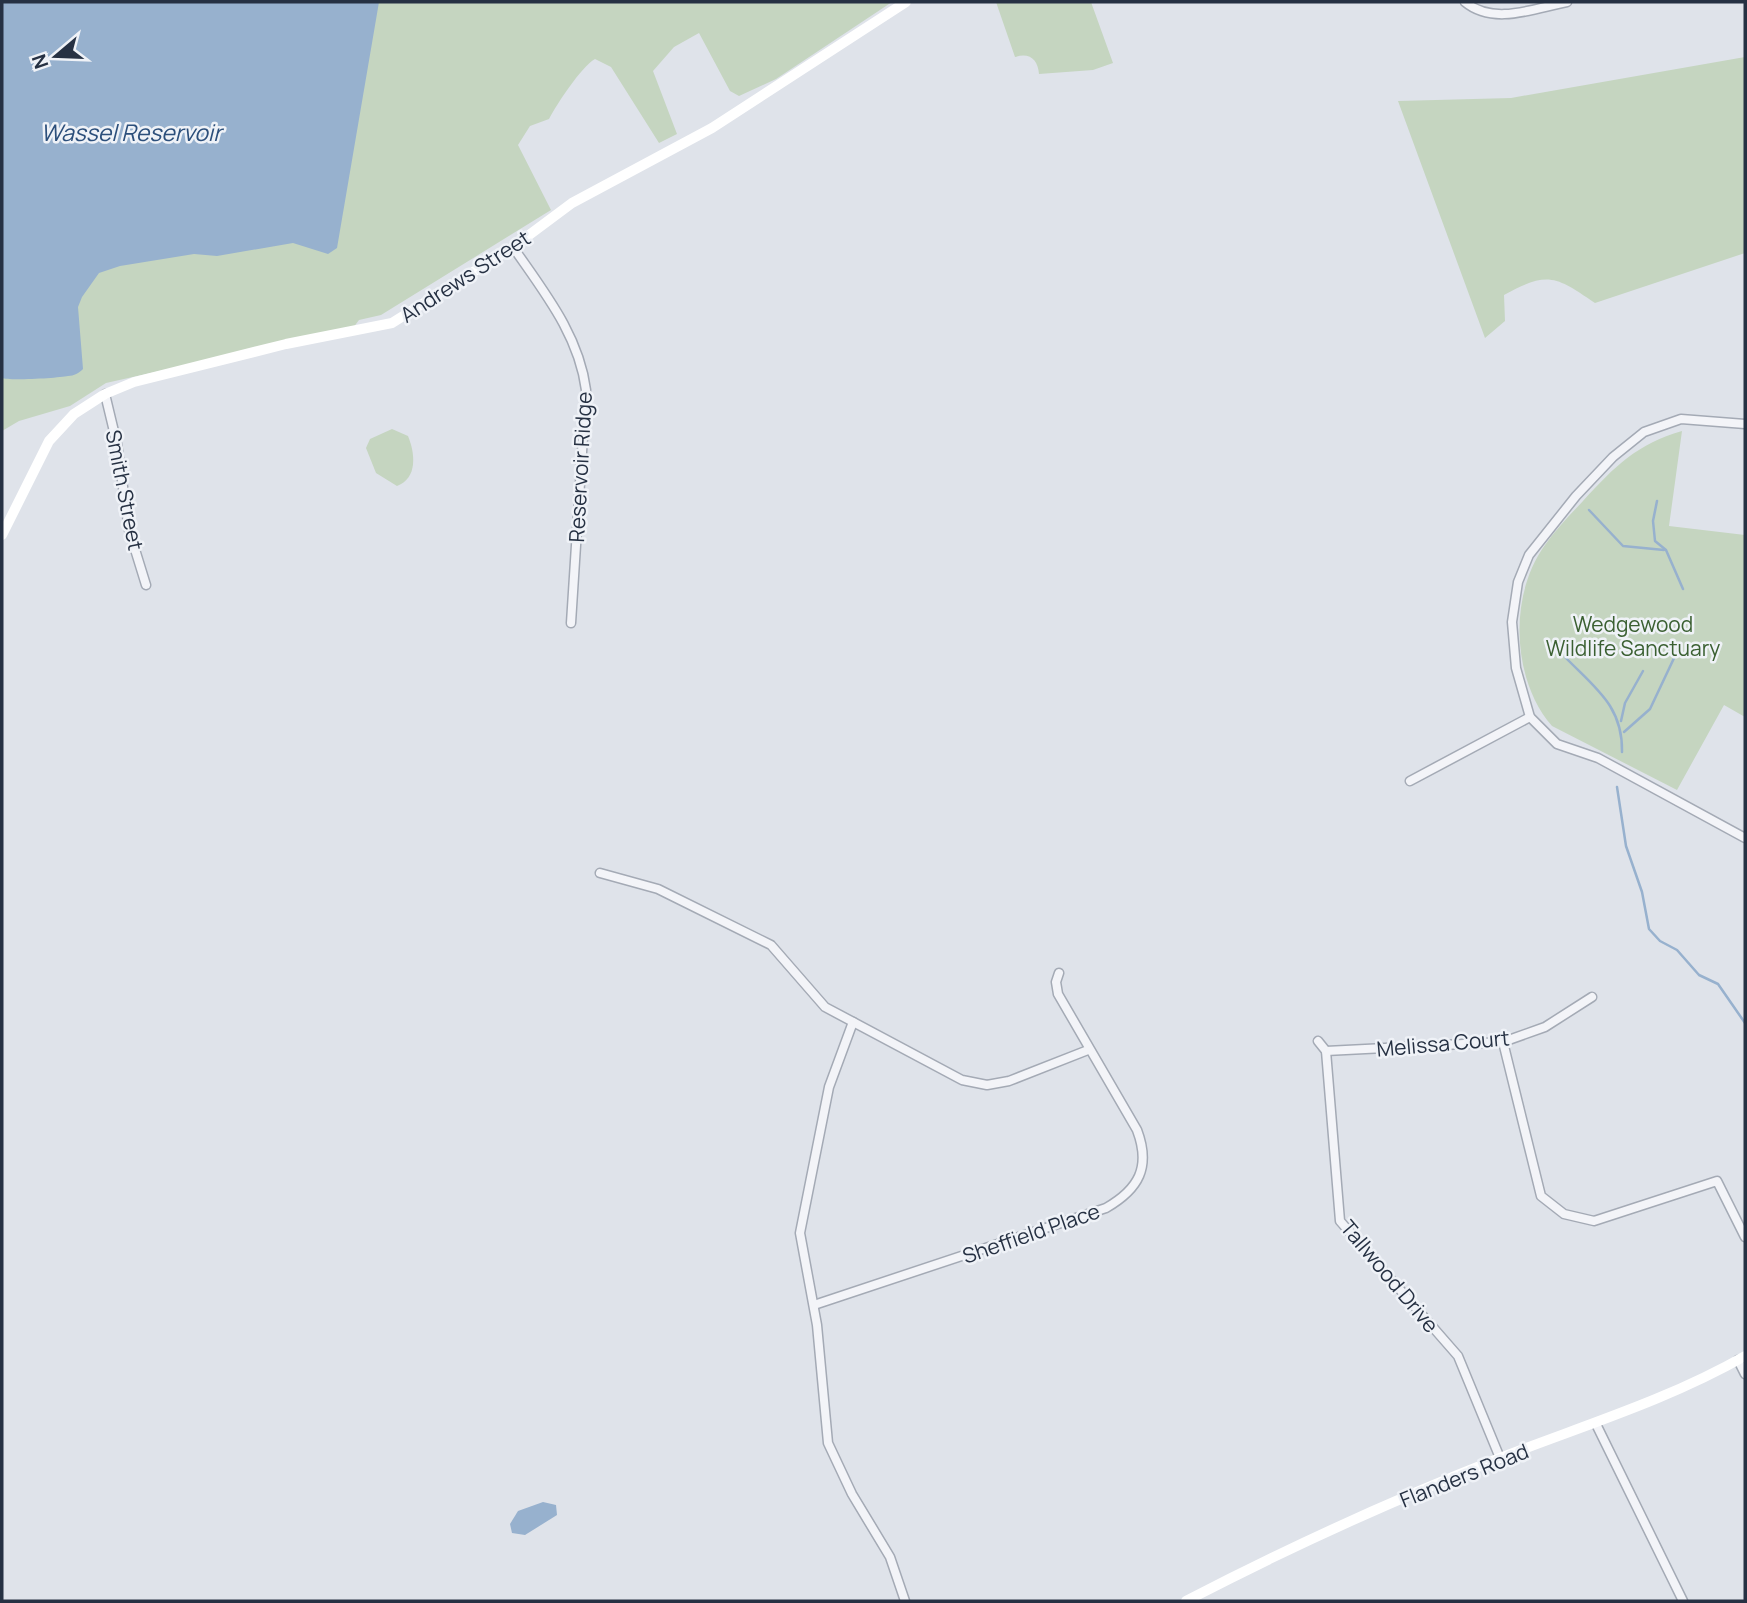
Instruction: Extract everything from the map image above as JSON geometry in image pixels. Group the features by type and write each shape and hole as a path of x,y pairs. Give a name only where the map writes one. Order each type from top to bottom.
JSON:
{"street":[{"name":"Andrews Street","path":"2,536 50,441 74,414 104,394 134,382 286,344 392,323 513,247 572,203 712,128 906,2"},
{"path":"1465,2 1475,10 1499,16 1567,2"},
{"name":"Reservoir Ridge","path":"513,247 562,319 582,362 586,390 571,622"},
{"name":"Smith Street","path":"104,394 117,444 129,530 146,585"},
{"path":"1745,424 1681,419 1644,432 1604,467 1529,555 1518,582 1513,622 1516,668 1530,717 1557,744 1598,758 1745,838"},
{"path":"1410,782 1530,717"},
{"path":"600,873 658,889 771,945 809,992 825,1007 962,1080 987,1085 1009,1081 1088,1050"},
{"name":"Sheffield Place","path":"814,1305 1106,1208 1125,1197 1142,1169 1144,1149 1137,1130 1088,1050 1058,994 1056,982 1059,973"},
{"name":"Melissa Court","path":"1326,1051 1503,1042 1545,1027 1592,997"},
{"path":"853,1022 829,1087 802,1212 800,1233 814,1305 828,1443 852,1494 890,1557 905,1601"},
{"path":"1318,1041 1326,1051"},
{"path":"1503,1042 1541,1196 1564,1214 1594,1221 1717,1181 1745,1237"},
{"name":"Tallwood Drive","path":"1326,1051 1340,1221 1458,1356 1500,1458"},
{"path":"1742,1358 1745,1374"},
{"name":"Flanders Road","path":"1185,1601 1284,1550 1500,1458 1596,1424 1742,1358"},
{"path":"1596,1424 1683,1601"}],"green space":[{"path":"2,2 892,2 776,79 739,96 730,91 699,33 674,47 653,71 677,134 659,143 611,67 595,59 576,78 549,119 530,126 518,145 551,210 381,315 359,320 353,328 106,383 70,406 19,421 2,431"},
{"path":"996,2 1091,2 1113,63 1093,70 1039,74 1032,58 1015,57"},
{"path":"1745,57 1745,253 1595,303 1560,282 1531,282 1504,295 1505,321 1485,338 1398,101 1511,98"},
{"path":"392,429 408,436 413,457 409,477 397,486 376,473 366,448 370,439"},
{"name":"Wedgewood Wildlife Sanctuary","path":"1682,431 1669,526 1745,535 1745,717 1724,705 1677,790 1552,726 1539,707 1522,662 1520,613 1533,566 1545,545 1568,517 1628,458 1652,442"}],"water":[{"name":"Wassel Reservoir","path":"2,2 379,2 337,248 328,254 293,243 217,256 194,254 120,266 99,273 78,307 83,369 74,375 63,377 2,378"},
{"path":"543,1502 556,1505 557,1515 525,1535 512,1533 510,1524 518,1511"}],"waterway":[{"path":"1657,501 1653,521 1655,541 1666,550 1683,589"},
{"path":"1589,510 1623,546 1664,550"},
{"path":"1624,732 1650,709 1675,656"},
{"path":"1565,657 1612,710 1618,722 1622,752"},
{"path":"1621,721 1625,703 1643,671"},
{"path":"1617,787 1626,846 1642,892 1649,929 1660,941 1677,950 1699,975 1718,984 1745,1023"}]}
